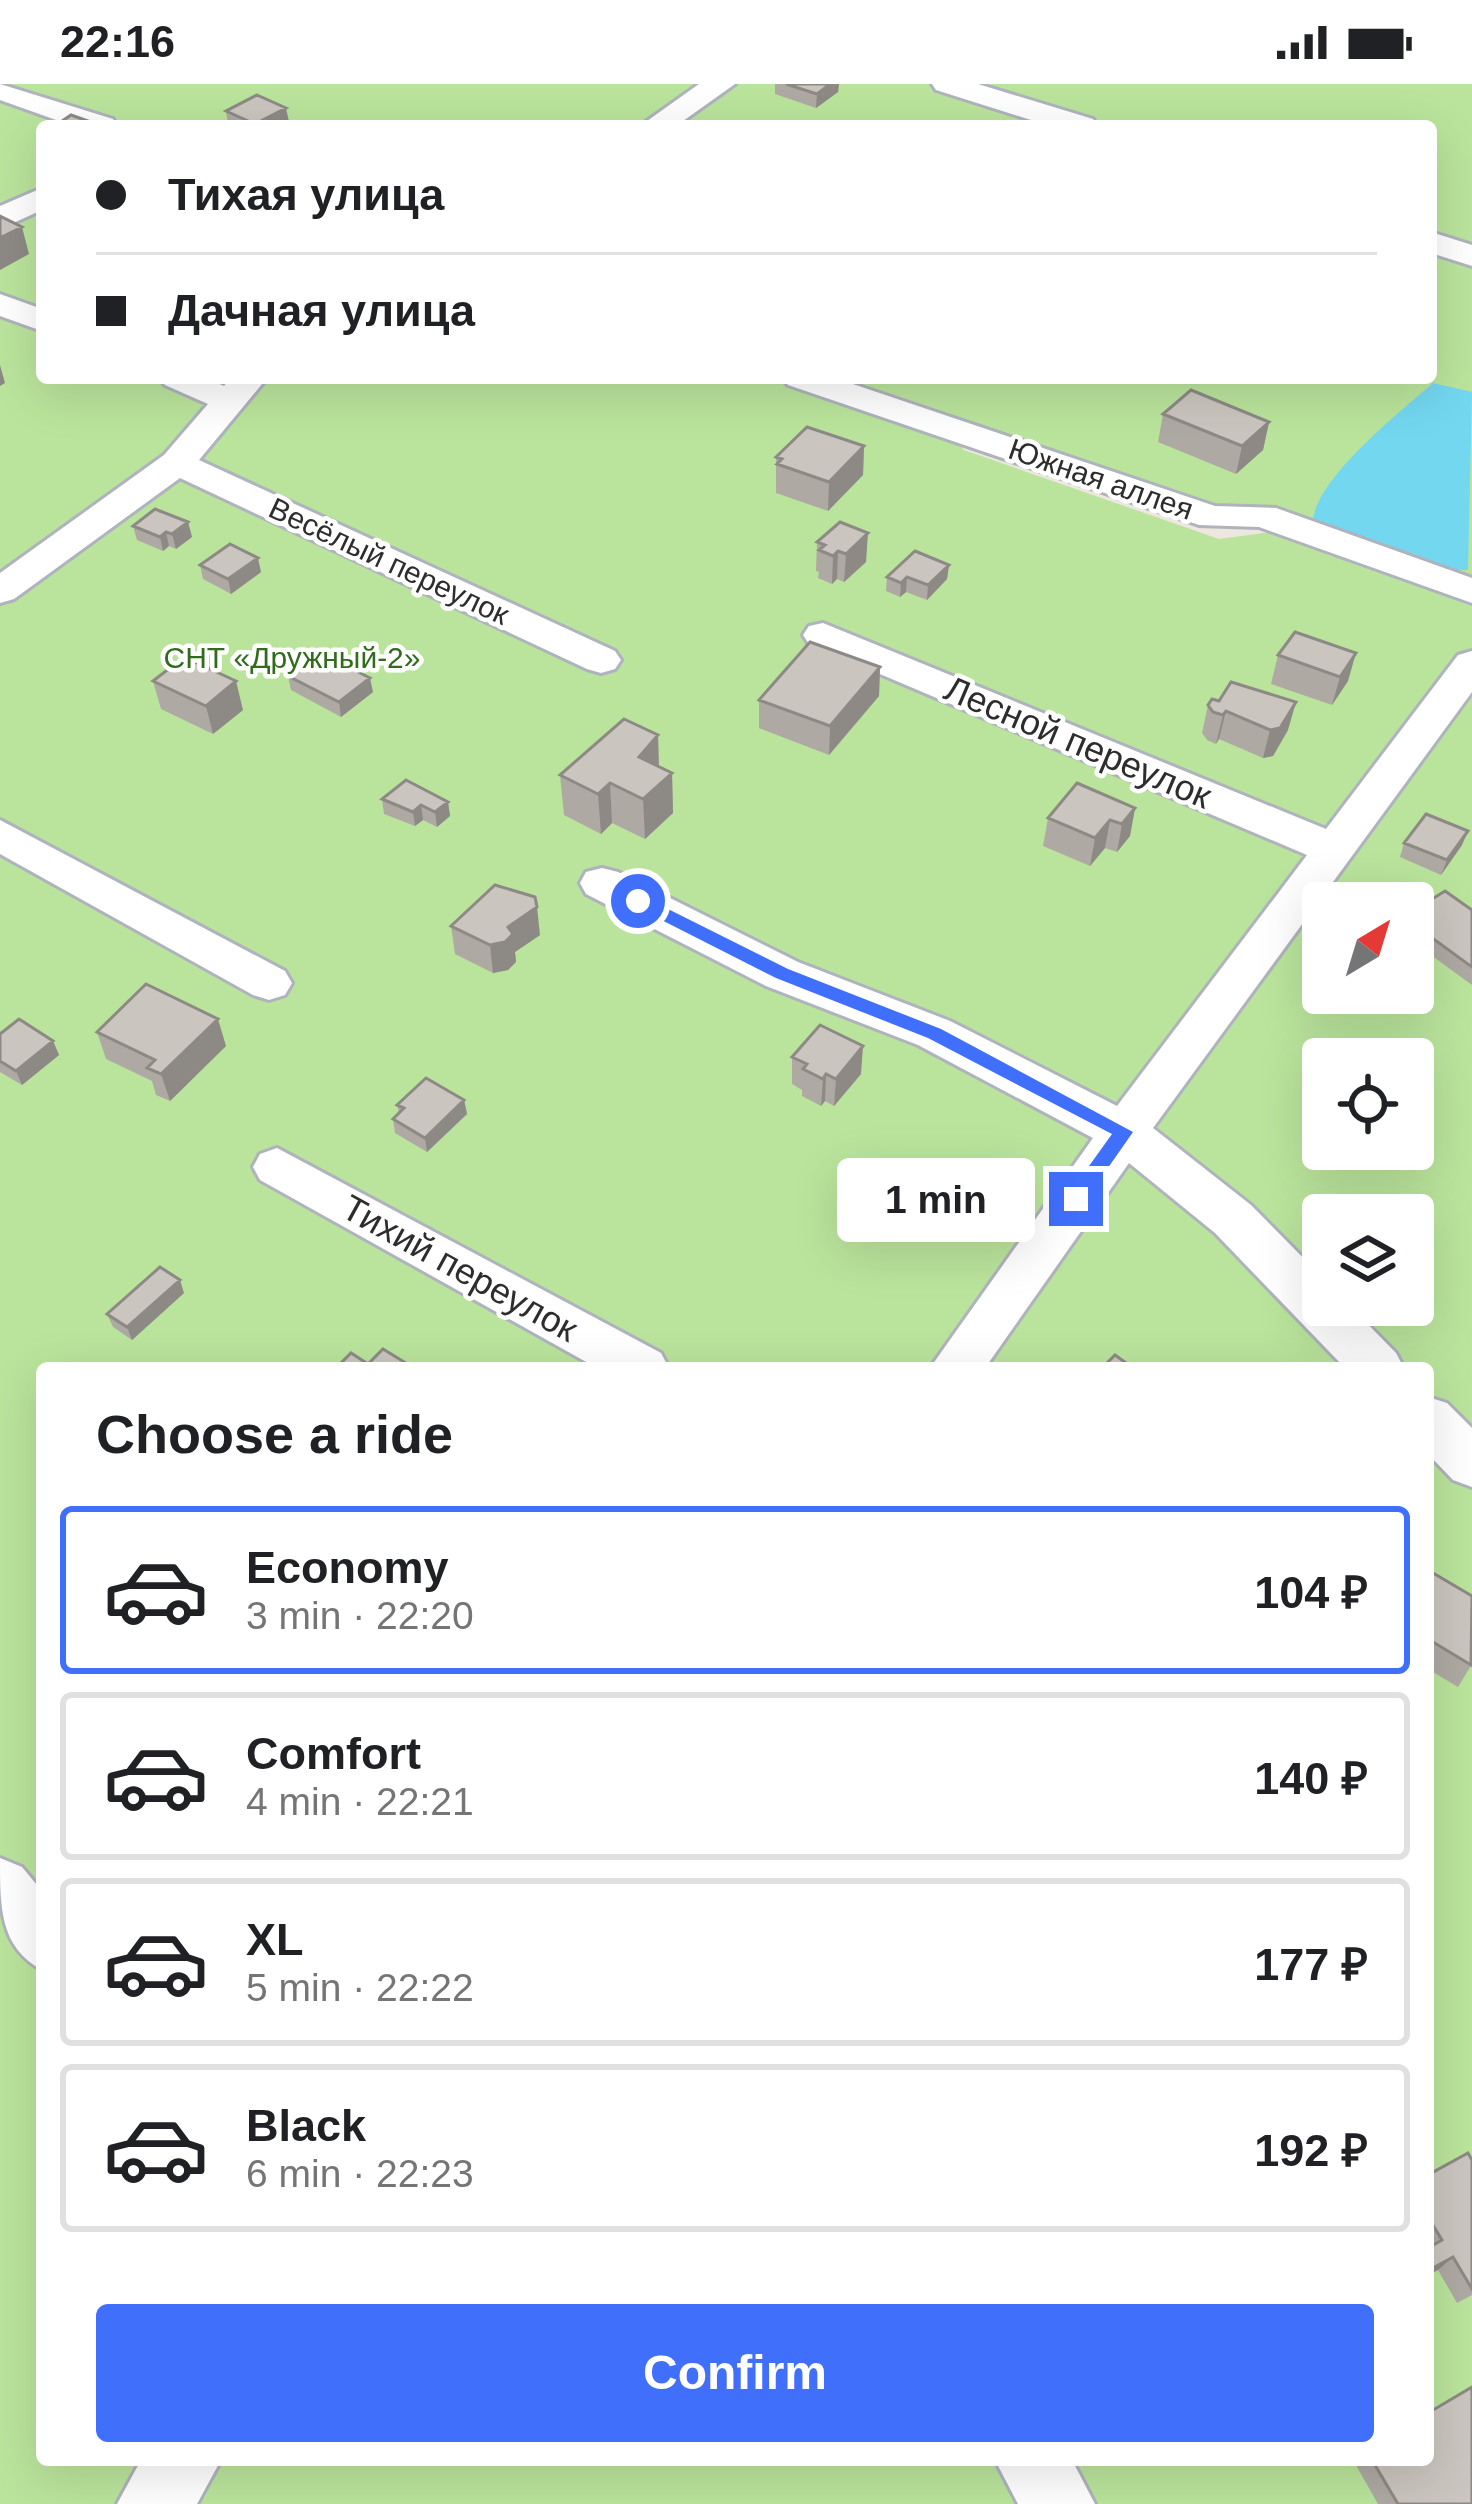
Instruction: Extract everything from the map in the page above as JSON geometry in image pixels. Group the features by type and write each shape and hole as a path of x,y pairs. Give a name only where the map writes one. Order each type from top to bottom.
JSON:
{"street":[{"path":"664,120 720,84"},
{"path":"947,84 1063,120"},
{"path":"0,90 85,120"},
{"path":"0,219 36,201"},
{"path":"1437,244 1472,256"},
{"path":"0,304 36,319"},
{"name":"Южная аллея","path":"818,384 1212,517 1263,516 1472,591"},
{"path":"0,591 177,463 238,389"},
{"name":"Весёлый переулок","path":"177,463 601,659"},
{"name":"Лесной переулок","path":"823,635 1333,849"},
{"path":"960,1362 1124,1132 1472,666"},
{"path":"0,836 269,983"},
{"path":"602,883 782,974 934,1033 1124,1132 1233,1219 1372,1362"},
{"name":"Тихий переулок","path":"277,1167 632,1362"},
{"path":"1434,1425 1472,1464"},
{"path":"0,1888 36,1932"},
{"path":"153,2504 181,2466"},
{"path":"1035,2466 1059,2504"}],"green space":[{"name":"СНТ «Дружный-2»","path":"0,84 1472,84 1472,591 1263,516 1212,517 944,427 964,450 1219,539 1271,532 1472,602 1472,2504 0,2504"}],"water":[{"path":"1432,384 1472,392 1468,570 1446,570 1313,522 1328,486 1381,428"}],"building":[{"path":"786,84 830,84 817,94"},
{"path":"257,95 286,108 263,120 246,120 226,111"},
{"path":"0,216 22,227 0,238"},
{"path":"1191,390 1269,422 1242,446 1163,414"},
{"path":"807,427 864,446 829,482 777,464 782,459 776,457"},
{"path":"155,509 188,522 160,537 133,526"},
{"path":"840,522 868,533 846,554 838,551 833,556 819,550 825,545 817,542"},
{"path":"230,544 258,558 228,579 200,565"},
{"path":"915,551 949,565 928,585 907,577 901,583 887,577"},
{"path":"1295,632 1356,653 1340,677 1278,655"},
{"path":"810,642 880,667 830,726 759,700"},
{"path":"319,652 370,678 339,702 288,676"},
{"path":"184,657 236,681 206,706 153,681"},
{"path":"1231,682 1296,702 1280,728 1270,730 1226,711 1223,715 1213,712 1208,705 1212,699 1219,701"},
{"path":"624,719 658,735 639,757 672,773 643,799 610,783 598,794 560,775"},
{"path":"406,780 448,802 435,812 421,805 413,812 382,799"},
{"path":"1077,783 1135,808 1122,824 1110,820 1095,838 1048,818"},
{"path":"1426,814 1468,831 1447,860 1404,843"},
{"path":"495,885 535,897 537,907 508,927 513,934 505,942 490,945 451,926"},
{"path":"1445,891 1472,910 1472,967 1434,939 1434,898"},
{"path":"146,984 218,1019 161,1074 147,1068 155,1060 97,1032"},
{"path":"19,1019 53,1041 16,1071 0,1061 0,1034"},
{"path":"820,1025 863,1046 836,1079 826,1074 823,1079 803,1069 807,1064 792,1057"},
{"path":"426,1078 464,1100 425,1138 393,1119 404,1108 397,1105"},
{"path":"160,1267 180,1280 127,1327 107,1314"},
{"path":"383,1349 404,1362 370,1362"},
{"path":"351,1353 365,1362 342,1362"},
{"path":"1434,1574 1472,1596 1471,1665 1434,1643"},
{"path":"1468,2153 1472,2160 1472,2289 1453,2257 1434,2267 1434,2245 1442,2240 1434,2227 1434,2172"},
{"path":"1472,2387 1472,2504 1398,2504 1376,2466 1434,2466 1434,2409"}],"route":[{"path":"638,901 782,974 934,1033 1124,1132 1076,1199"}]}
